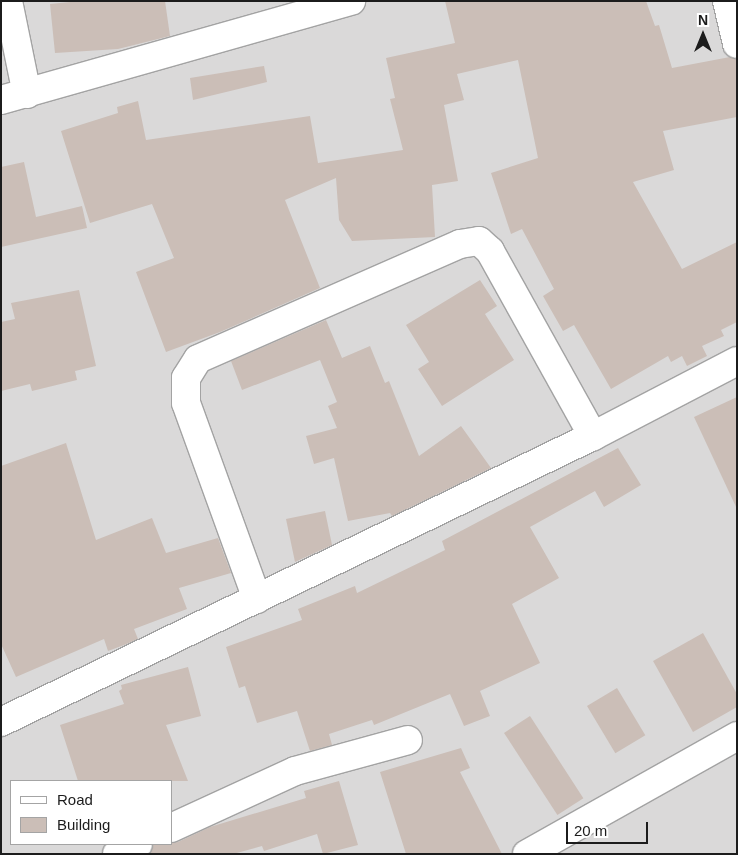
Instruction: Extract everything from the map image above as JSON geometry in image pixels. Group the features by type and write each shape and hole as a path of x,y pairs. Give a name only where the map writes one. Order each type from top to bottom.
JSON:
{"street":[{"path":"8,1 27,94"},
{"path":"1,100 351,1"},
{"path":"728,1 737,44"},
{"path":"257,599 186,403 186,378 198,359 460,244 479,241 490,251 593,436"},
{"path":"1,722 593,436 737,360"},
{"path":"527,854 737,736"},
{"path":"172,828 296,770 408,740"},
{"path":"117,854 136,845"}],"shaded area":[{"path":"1,1 737,1 737,854 1,854"}],"building":[{"path":"80,1 165,1 170,36 118,49 55,53 50,4"},
{"path":"445,1 646,1 655,26 659,25 672,68 730,57 737,59 737,117 663,131 674,170 633,182 682,269 737,242 737,322 721,330 724,336 702,346 707,356 687,366 682,356 671,362 668,356 611,389 574,325 563,331 543,296 554,289 522,229 511,234 491,173 538,158 518,60 457,74 464,100 444,105 458,181 432,185 435,237 352,241 339,220 336,178 285,200 320,288 220,332 166,352 136,272 174,258 152,204 90,223 61,131 118,113 117,107 138,101 146,140 310,116 318,163 403,150 390,99 395,98 386,58 455,43"},
{"path":"264,66 267,82 193,100 190,78"},
{"path":"24,162 36,217 82,206 87,228 1,247 1,167"},
{"path":"480,280 497,306 485,314 514,360 442,406 418,369 429,362 406,325"},
{"path":"79,290 96,366 75,371 77,380 32,391 30,384 1,391 1,322 15,319 11,303"},
{"path":"326,320 342,358 370,346 385,383 389,381 419,456 461,426 491,468 392,516 390,513 348,521 334,458 314,464 306,436 337,428 328,406 337,402 320,360 242,390 231,361"},
{"path":"737,397 737,509 694,417"},
{"path":"66,443 96,540 152,518 166,553 218,538 231,573 179,588 187,609 134,629 138,639 108,651 104,639 16,677 1,644 1,466"},
{"path":"618,448 641,485 604,507 595,491 530,527 559,578 512,604 540,663 480,691 490,716 464,726 450,694 374,725 372,720 329,734 332,745 310,751 297,711 257,723 245,686 239,688 226,647 302,620 298,609 355,586 357,593 445,550 442,541"},
{"path":"325,511 332,545 295,562 286,519"},
{"path":"703,633 737,694 737,707 693,732 653,661"},
{"path":"188,667 201,716 166,725 188,781 78,780 60,725 124,704 119,691 122,689 121,685"},
{"path":"617,688 645,735 615,753 587,706"},
{"path":"530,716 583,798 557,815 504,733"},
{"path":"461,748 470,768 460,772 502,854 406,854 380,772"},
{"path":"339,781 358,845 323,854 317,834 264,851 262,846 233,854 150,854 153,845 172,845 172,842 178,842 210,827 306,798 304,791"}]}
